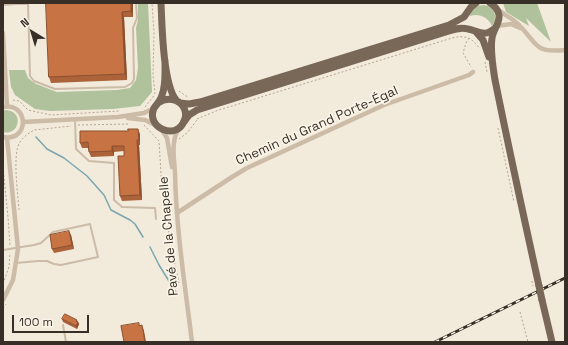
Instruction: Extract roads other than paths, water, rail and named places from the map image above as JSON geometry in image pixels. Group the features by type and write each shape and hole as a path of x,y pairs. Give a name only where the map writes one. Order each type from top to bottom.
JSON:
{"main road":[{"name":"Pavé de la Chapelle","path":"161,3 165,61 170,90 185,111 181,125"},
{"path":"157,105 166,99 189,104 200,102 449,25 461,19 476,3"},
{"path":"491,74 491,45 499,16 493,5"},
{"path":"467,13 468,23 484,43 552,342"},
{"path":"159,128 170,131 181,125 191,113 203,108 456,29 486,33 495,27"},
{"name":"Pavé de la Chapelle","path":"159,128 153,116 163,93 165,61"}],"street":[{"path":"493,5 516,22 536,45 543,49 555,51 565,50"},
{"path":"495,27 511,24 526,33"},
{"path":"3,33 7,99 5,107 17,109 23,122 20,132 12,137 5,138 18,248 13,280 5,299"},
{"name":"Chemin du Grand Porte-Égal","path":"177,213 247,168 384,105 469,75 473,72"},
{"path":"23,122 118,117 145,113 157,105"},
{"path":"118,117 145,120 159,128 166,135 175,192"},
{"name":"Pavé de la Chapelle","path":"181,125 176,134 174,148 175,192 183,274 192,342"}],"lane":[{"path":"3,5 28,3 30,76 34,81 55,89 125,87 132,83 134,79 133,28 136,18 136,3"},
{"path":"75,120 76,149 89,161 114,163 114,200 122,207 155,208 156,219"},
{"path":"3,250 34,245 40,243 53,232 90,224 98,257 61,265 47,261 16,263"},
{"path":"63,325 66,342"}],"waterway":[{"path":"36,137 47,149 64,158 87,176 104,195 111,210 135,224 143,237"},
{"path":"150,247 177,294"}],"railway":[{"path":"435,342 565,278"}]}
